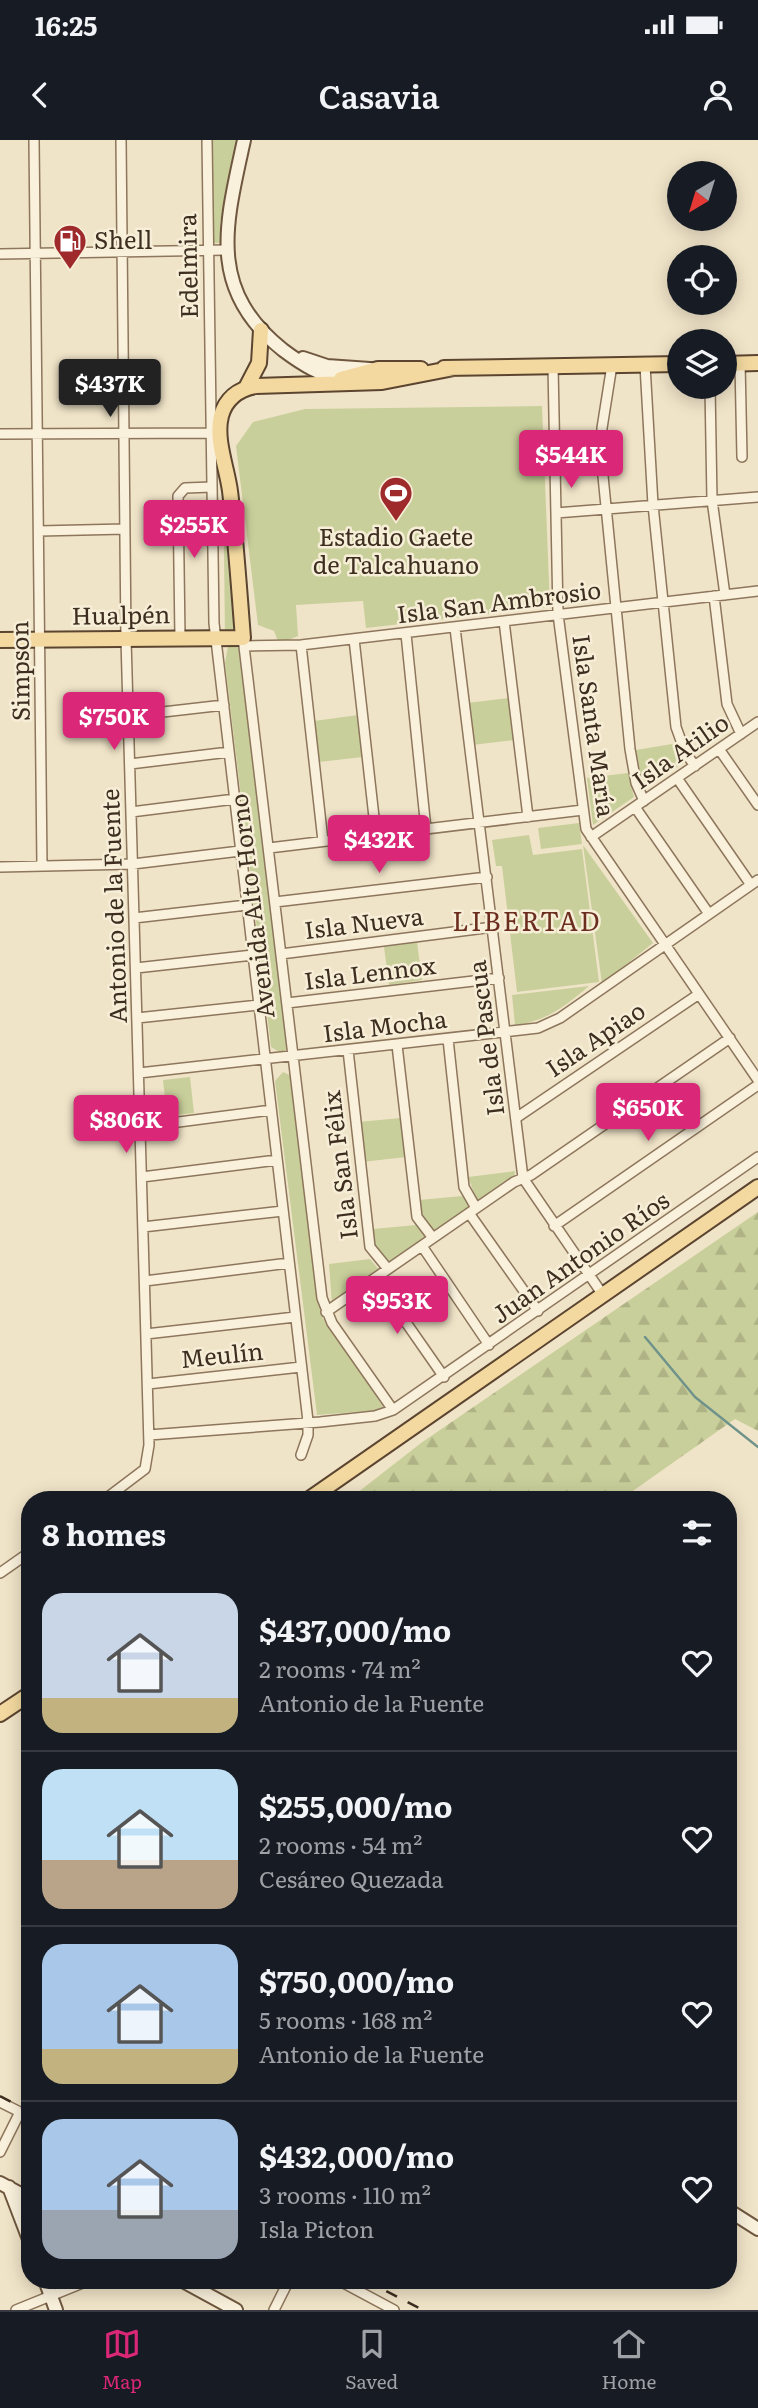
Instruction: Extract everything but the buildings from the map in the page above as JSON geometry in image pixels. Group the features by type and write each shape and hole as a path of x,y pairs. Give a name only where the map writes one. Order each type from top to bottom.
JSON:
{"main road":[{"path":"244,140 227,217 226,250 237,293 261,330 284,350 313,370 340,380 367,383"},
{"name":"Avenida Alto Horno","path":"244,642 230,489 215,433 225,405 246,388 259,363 261,330"},
{"path":"284,350 327,366 378,369 667,364"},
{"path":"737,363 758,363"},
{"path":"246,388 367,383 454,368"},
{"path":"323,384 378,369"},
{"name":"Hualpén","path":"0,640 216,638 244,642"},
{"path":"321,1491 758,1187"},
{"path":"0,1714 21,1699"},
{"path":"4,2185 21,2194"},
{"path":"4,2185 21,2222"},
{"path":"737,2216 758,2229"},
{"path":"48,2289 56,2310"},
{"path":"198,2289 236,2310"}],"street":[{"name":"Simpson","path":"34,140 42,866"},
{"name":"Antonio de la Fuente","path":"117,1491 138,1476 149,1461 126,639 121,140"},
{"name":"Edelmira","path":"207,140 207,251 215,433"},
{"path":"0,254 226,250"},
{"path":"740,363 742,457"},
{"path":"612,365 601,446 605,509 613,565 614,608 632,766 644,801"},
{"path":"645,365 653,505 676,727 685,752 695,766"},
{"name":"Isla Santa María","path":"553,366 558,614 583,810 591,837 758,1080"},
{"path":"710,399 712,500 725,595"},
{"path":"0,434 215,433"},
{"name":"Avenida Alto Horno","path":"215,433 212,487 216,638 308,1420 308,1434 301,1455"},
{"path":"180,638 178,496 186,488 212,487"},
{"path":"556,513 758,497"},
{"path":"39,531 125,529"},
{"name":"Isla San Ambrosio","path":"244,642 301,645 758,591"},
{"path":"714,596 727,704 741,734"},
{"path":"505,621 528,817"},
{"name":"Isla de Pascua","path":"455,628 523,1178 603,1295"},
{"path":"406,634 426,829"},
{"path":"354,639 376,835"},
{"name":"Avenida Alto Horno","path":"244,642 320,1284 326,1312 393,1410"},
{"path":"301,645 323,842"},
{"path":"128,716 223,705"},
{"name":"Isla Atilio","path":"591,837 758,722"},
{"path":"719,749 758,805"},
{"path":"130,764 229,752"},
{"path":"677,778 754,883"},
{"path":"131,812 235,799"},
{"path":"635,807 709,914"},
{"path":"269,848 583,810"},
{"path":"0,867 133,864 240,851"},
{"path":"275,902 486,877"},
{"name":"Isla Mocha","path":"139,1073 538,1028 553,1023 754,883"},
{"path":"134,918 247,905"},
{"name":"Isla Nueva","path":"281,954 492,927"},
{"path":"136,968 253,955"},
{"name":"Isla Lennox","path":"287,1003 499,978"},
{"name":"Isla Apiao","path":"516,1118 699,993"},
{"path":"137,1018 259,1005"},
{"path":"326,1312 730,1038"},
{"path":"448,1039 464,1187 472,1211 538,1311"},
{"path":"397,1045 417,1217 433,1238"},
{"name":"Isla San Félix","path":"348,1050 369,1245 388,1269"},
{"path":"554,1226 758,1085"},
{"path":"140,1127 271,1111"},
{"name":"Juan Antonio Ríos","path":"149,1435 364,1417 393,1410 758,1157"},
{"path":"142,1177 277,1160"},
{"path":"143,1227 283,1211"},
{"path":"422,1246 489,1345"},
{"path":"145,1281 289,1264"},
{"path":"375,1278 444,1377"},
{"path":"146,1334 295,1317"},
{"name":"Meulín","path":"148,1384 301,1367"},
{"path":"0,1573 21,1558"},
{"path":"0,2102 20,2112 0,2152"},
{"path":"16,2310 68,2289"},
{"path":"274,2310 284,2289"},
{"path":"355,2289 394,2310"}],"green space":[{"path":"213,140 238,140 220,223 220,243 213,243"},
{"name":"Estadio Gaete de Talcahuano","path":"542,406 550,607 366,628 363,601 296,605 298,636 279,644 274,631 258,625 236,446 253,422 305,409"},
{"path":"223,475 237,617 233,631 225,637"},
{"path":"228,646 241,649 289,1048 281,1053 271,1047 225,663"},
{"path":"509,698 515,740 472,745 467,703"},
{"path":"358,715 363,757 319,762 314,721"},
{"path":"678,743 688,760 643,789 636,750"},
{"path":"628,773 634,797 593,825 587,778"},
{"path":"579,823 582,844 541,849 538,828"},
{"path":"529,835 533,855 582,849 599,982 517,992 502,866 496,866 492,840"},
{"path":"583,845 653,943 602,984"},
{"path":"417,942 422,980 389,985 384,947"},
{"path":"589,986 555,1012 515,1025 512,995"},
{"path":"283,1072 292,1076 322,1317 383,1410 317,1415 275,1081"},
{"path":"190,1077 194,1113 167,1116 163,1080"},
{"path":"401,1118 406,1157 362,1162 358,1122"},
{"path":"515,1171 514,1179 477,1201 468,1177"},
{"path":"462,1196 471,1207 433,1231 422,1217 419,1200"},
{"path":"758,1212 758,1431 735,1419 633,1491 360,1491 421,1443"},
{"path":"416,1225 427,1237 387,1264 375,1245 373,1229"},
{"path":"370,1259 380,1271 332,1304 329,1264"}],"waterway":[{"path":"645,1337 695,1397 758,1447"}],"railway":[{"path":"0,2096 21,2107"},
{"path":"382,2289 423,2310"}],"place":[{"name":"Shell","path":"70,271"},
{"name":"Estadio Gaete de Talcahuano","path":"396,523"}],"district":[{"name":"LIBERTAD","path":"527,922"}]}
